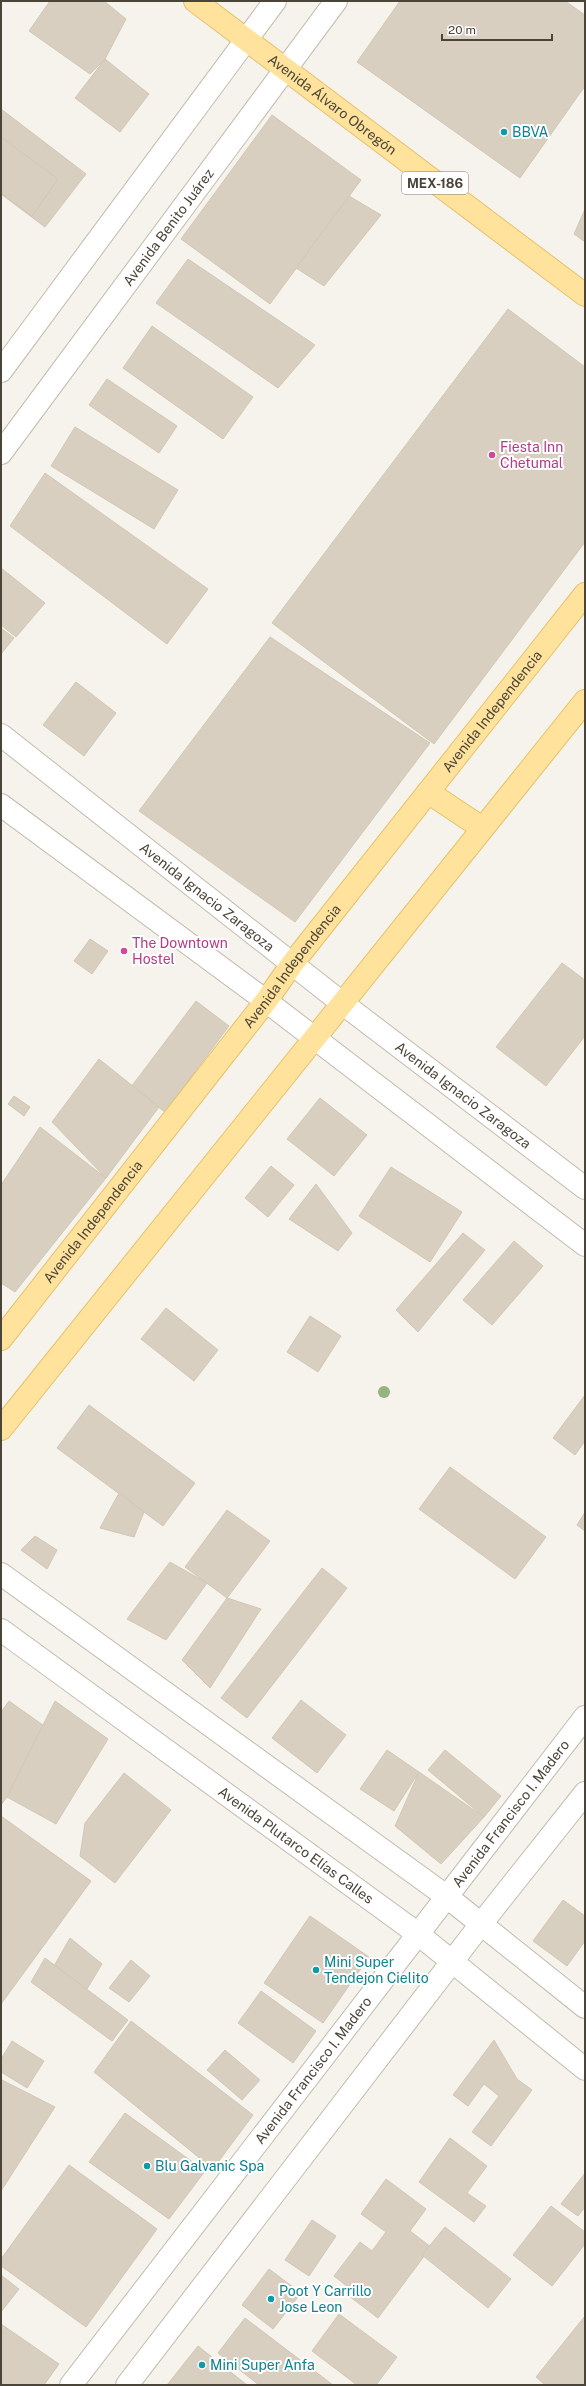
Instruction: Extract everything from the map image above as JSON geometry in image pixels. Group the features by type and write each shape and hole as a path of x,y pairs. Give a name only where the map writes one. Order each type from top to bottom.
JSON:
{"main road":[{"name":"Avenida Álvaro Obregón","path":"195,1 585,295"},
{"name":"Avenida Independencia","path":"1,1339 266,1000 292,964 585,594"},
{"path":"1,1429 585,701"},
{"path":"428,792 482,828"}],"street":[{"path":"1,371 275,1"},
{"name":"Avenida Benito Juárez","path":"1,453 336,1"},
{"name":"Avenida Ignacio Zaragoza","path":"1,736 342,1003 585,1188"},
{"path":"1,805 266,1000 585,1245"},
{"path":"1,1574 446,1896 585,2007"},
{"name":"Avenida Plutarco Elías Calles","path":"1,1630 418,1934 585,2069"},
{"name":"Avenida Francisco I. Madero","path":"71,2385 585,1717"},
{"path":"127,2385 454,1962 481,1924 585,1793"}],"building":[{"path":"50,1 104,1 126,19 105,59 90,74 29,31"},
{"name":"BBVA","path":"400,1 565,1 585,15 585,86 520,178 357,62"},
{"path":"105,59 149,94 120,132 75,98"},
{"path":"1,109 86,174 45,227 1,194"},
{"path":"272,115 361,180 270,304 181,239"},
{"path":"1,137 58,179 32,216 1,193"},
{"path":"349,196 381,215 324,286 296,268"},
{"path":"585,209 585,242 574,234"},
{"path":"188,259 315,345 278,388 156,303"},
{"name":"Fiesta Inn Chetumal","path":"508,309 585,367 585,542 434,744 272,623"},
{"path":"152,326 253,397 223,439 123,368"},
{"path":"107,379 177,426 159,453 89,405"},
{"path":"75,427 178,490 154,529 51,466"},
{"path":"45,473 208,589 167,644 10,526"},
{"path":"1,568 45,603 16,637 1,625"},
{"path":"1,628 14,638 1,654"},
{"path":"270,637 430,743 295,922 139,811"},
{"path":"76,682 116,713 84,756 43,725"},
{"path":"90,939 108,951 92,974 74,961"},
{"path":"562,963 585,980 585,1036 546,1086 496,1047"},
{"path":"196,1001 229,1026 165,1112 131,1087"},
{"path":"99,1059 159,1107 106,1178 52,1122"},
{"path":"14,1096 30,1107 24,1116 8,1104"},
{"path":"320,1098 367,1135 334,1176 287,1139"},
{"path":"40,1127 106,1178 15,1292 1,1283 1,1185"},
{"path":"271,1166 294,1185 268,1217 245,1198"},
{"path":"391,1167 462,1212 430,1262 359,1216"},
{"path":"316,1184 352,1233 338,1251 289,1219"},
{"path":"463,1233 485,1250 418,1332 396,1310"},
{"path":"514,1241 543,1266 492,1325 463,1300"},
{"path":"166,1308 218,1350 194,1381 141,1339"},
{"path":"310,1316 341,1336 318,1372 287,1352"},
{"path":"585,1395 585,1441 575,1455 553,1438"},
{"path":"89,1405 195,1483 163,1526 57,1448"},
{"path":"450,1467 546,1537 515,1579 419,1509"},
{"path":"119,1493 144,1512 134,1537 100,1528"},
{"path":"227,1510 270,1541 227,1598 185,1567"},
{"path":"585,1512 585,1531 577,1525"},
{"path":"35,1536 57,1550 47,1569 21,1550"},
{"path":"170,1562 207,1583 166,1640 127,1619"},
{"path":"322,1568 347,1588 247,1718 221,1698"},
{"path":"227,1598 261,1609 210,1688 182,1660"},
{"path":"301,1700 346,1735 317,1773 272,1738"},
{"path":"9,1701 54,1733 1,1805 1,1712"},
{"path":"55,1701 108,1739 56,1824 7,1797"},
{"path":"387,1750 419,1772 394,1811 360,1789"},
{"path":"445,1750 501,1796 484,1817 428,1770"},
{"path":"419,1772 484,1817 441,1864 395,1826"},
{"path":"124,1773 171,1810 115,1883 80,1856 85,1823"},
{"path":"1,1816 91,1881 1,2004"},
{"path":"563,1900 585,1916 585,1941 567,1966 533,1941"},
{"name":"Mini Super Tendejon Cielito","path":"310,1916 369,1957 323,2023 264,1983"},
{"path":"70,1938 102,1964 87,1989 54,1966"},
{"path":"45,1958 128,2020 112,2041 31,1982"},
{"path":"131,1960 150,1976 129,2002 109,1988"},
{"path":"261,1991 316,2031 293,2063 238,2023"},
{"path":"131,2021 253,2115 213,2169 94,2072"},
{"path":"494,2040 517,2079 532,2090 491,2146 472,2132 499,2096 484,2084 468,2106 453,2095"},
{"path":"12,2041 44,2061 27,2088 1,2072 1,2059"},
{"path":"225,2050 260,2080 242,2100 207,2070"},
{"path":"2,2080 55,2107 1,2191 1,2082"},
{"name":"Blu Galvanic Spa","path":"125,2113 205,2171 169,2219 89,2162"},
{"path":"450,2138 487,2166 467,2193 486,2206 474,2222 419,2182"},
{"path":"69,2165 157,2229 86,2327 1,2266 1,2259"},
{"path":"585,2173 585,2207 578,2216 561,2204"},
{"path":"386,2179 426,2209 410,2231 431,2247 378,2318 349,2296 353,2291 334,2276 360,2242 372,2251 386,2232 361,2214"},
{"path":"551,2206 585,2232 585,2244 552,2286 513,2255"},
{"path":"312,2220 336,2236 309,2276 285,2260"},
{"path":"445,2227 511,2279 488,2308 422,2255"},
{"name":"Poot Y Carrillo Jose Leon","path":"269,2269 301,2293 273,2329 242,2305"},
{"path":"1,2275 19,2289 1,2312"},
{"path":"339,2314 397,2357 376,2385 357,2385 312,2351"},
{"path":"585,2316 585,2385 545,2385 536,2377"},
{"path":"245,2318 333,2385 259,2385 218,2353"},
{"path":"1,2324 59,2364 44,2385 1,2385"},
{"name":"Mini Super Anfa","path":"198,2346 247,2385 167,2385"}],"place":[{"name":"BBVA","path":"504,132"},
{"name":"Fiesta Inn Chetumal","path":"492,455"},
{"name":"The Downtown Hostel","path":"124,951"},
{"name":"Mini Super Tendejon Cielito","path":"316,1970"},
{"name":"Blu Galvanic Spa","path":"147,2166"},
{"name":"Poot Y Carrillo Jose Leon","path":"271,2299"},
{"name":"Mini Super Anfa","path":"202,2365"}]}
